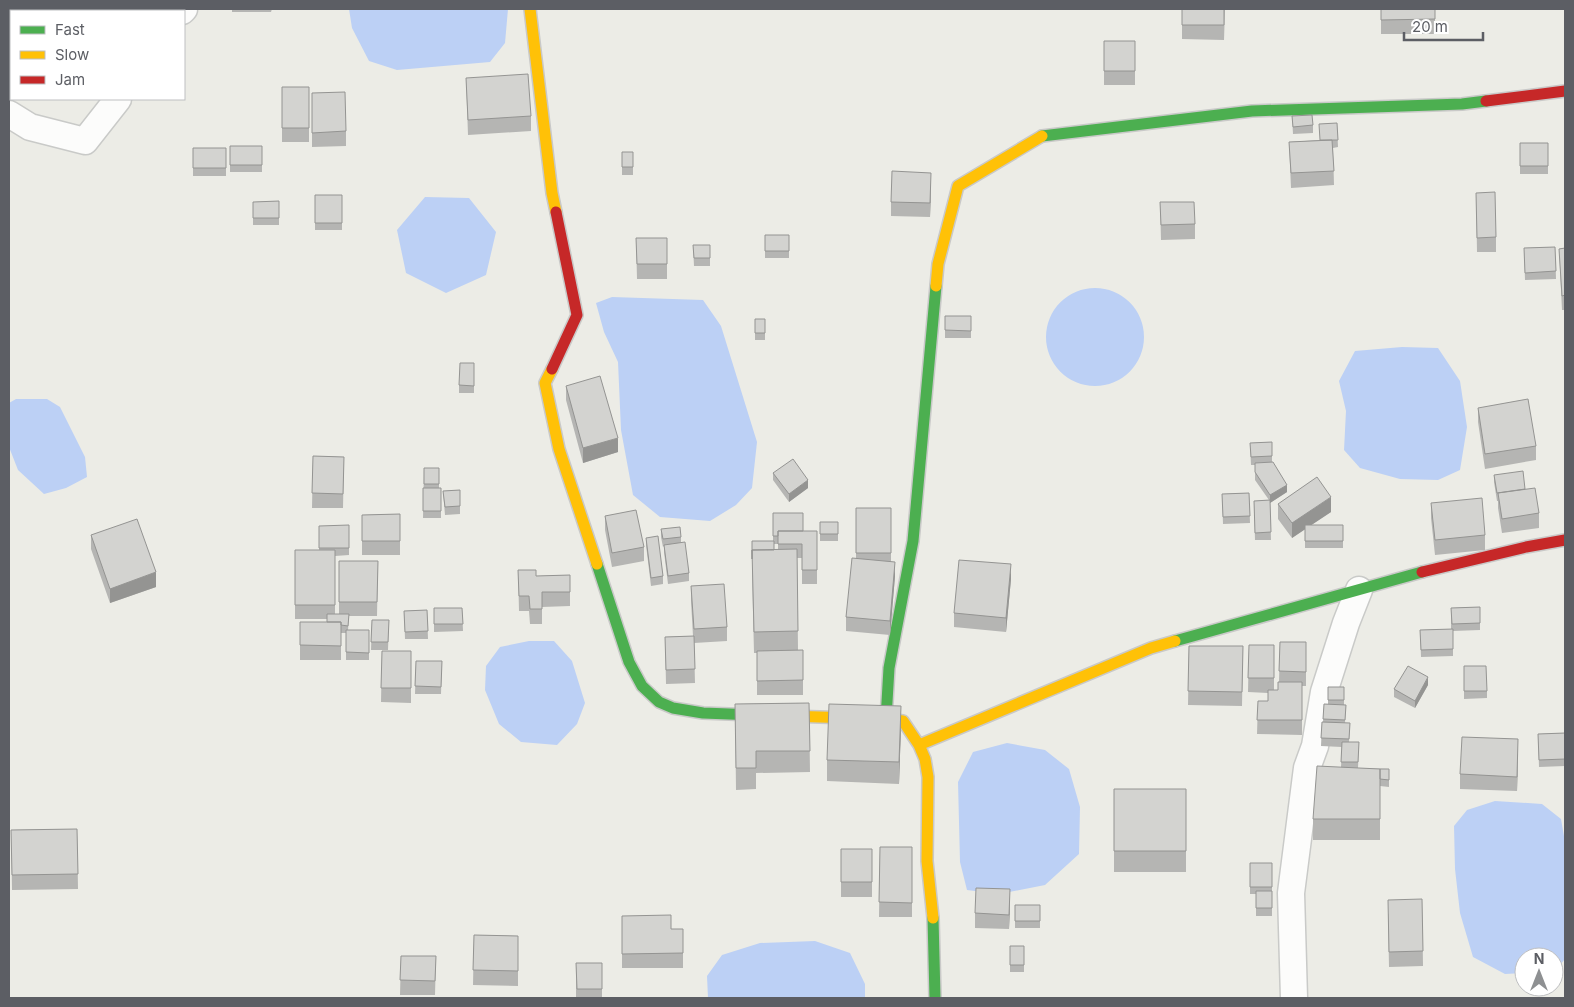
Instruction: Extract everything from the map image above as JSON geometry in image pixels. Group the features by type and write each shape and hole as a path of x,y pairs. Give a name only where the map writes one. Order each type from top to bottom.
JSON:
{"street":[{"path":"530,9 552,193 577,316 545,383 560,449 629,662 642,686 659,702 673,708 703,713 903,721 919,745 925,759 928,776 927,861 934,923 935,998"},
{"path":"886,719 889,668 913,540 938,264 958,186 1041,136 1252,110 1462,104 1565,91"},
{"path":"9,114 30,127 85,141 117,100"},
{"path":"919,745 1151,648 1500,553 1565,540"},
{"path":"1294,998 1292,893 1307,768 1315,746 1324,692 1346,623 1359,590"}],"water":[{"path":"349,9 508,9 505,43 490,62 397,70 369,61 352,28"},
{"path":"425,197 469,198 496,232 486,275 446,293 406,273 397,230"},
{"path":"1095,288 1114,292 1129,303 1140,318 1144,337 1140,356 1129,371 1114,382 1095,386 1076,382 1061,371 1050,356 1046,337 1050,318 1061,303 1076,292"},
{"path":"612,297 703,300 721,326 757,442 752,488 736,505 710,521 660,517 633,495 621,430 618,362 604,332 596,303"},
{"path":"1402,347 1438,348 1460,381 1467,427 1460,470 1438,480 1400,479 1360,468 1344,450 1346,411 1339,381 1355,351"},
{"path":"16,399 47,399 60,407 85,457 87,477 66,488 44,494 18,470 9,447 9,403"},
{"path":"529,641 554,641 572,661 585,703 577,724 557,745 521,742 499,724 485,690 486,666 500,647"},
{"path":"1007,743 1045,750 1069,769 1080,807 1079,854 1045,885 999,894 967,890 960,862 958,782 973,752"},
{"path":"1495,801 1542,804 1561,819 1565,842 1564,960 1564,947 1514,947 1514,974 1505,974 1473,957 1460,913 1455,869 1454,826 1467,810"},
{"path":"815,941 850,953 865,984 865,998 708,998 707,976 722,955 760,943"}],"building":[{"path":"1182,9 1224,9 1224,25 1182,25"},
{"path":"1381,9 1435,9 1435,19 1381,20"},
{"path":"1104,41 1135,41 1135,71 1104,71"},
{"path":"528,74 531,116 468,120 466,78"},
{"path":"282,87 309,87 309,128 282,128"},
{"path":"345,92 346,131 312,133 312,93"},
{"path":"1312,115 1313,125 1293,127 1292,116"},
{"path":"1337,123 1338,140 1320,140 1319,124"},
{"path":"1332,140 1334,171 1291,173 1289,142"},
{"path":"1520,143 1548,143 1548,166 1520,166"},
{"path":"230,146 262,146 262,165 230,165"},
{"path":"193,148 226,148 226,168 193,168"},
{"path":"622,152 633,152 633,167 622,167"},
{"path":"892,171 931,173 930,203 891,202"},
{"path":"1495,192 1496,237 1477,238 1476,193"},
{"path":"315,195 342,195 342,223 315,223"},
{"path":"279,201 279,218 253,218 253,202"},
{"path":"1160,202 1194,202 1195,224 1161,225"},
{"path":"765,235 789,235 789,251 765,251"},
{"path":"636,238 667,238 667,264 637,264"},
{"path":"693,245 710,245 710,258 694,258"},
{"path":"1555,247 1556,271 1525,273 1524,248"},
{"path":"1565,248 1565,295 1562,296 1559,249"},
{"path":"945,316 971,316 971,331 945,330"},
{"path":"755,319 765,319 765,333 755,333"},
{"path":"460,363 474,363 474,386 459,385"},
{"path":"600,376 618,438 583,448 566,386"},
{"path":"1528,399 1536,446 1485,454 1478,408"},
{"path":"1272,442 1272,456 1251,457 1250,443"},
{"path":"313,456 344,457 343,494 312,493"},
{"path":"793,459 808,480 789,494 773,473"},
{"path":"1273,462 1287,485 1270,495 1255,472 1255,463"},
{"path":"424,468 439,468 439,484 424,484"},
{"path":"1523,471 1525,489 1497,493 1494,475"},
{"path":"1317,477 1331,497 1292,523 1278,504"},
{"path":"423,488 441,488 441,511 423,511"},
{"path":"1535,488 1539,513 1502,519 1498,493"},
{"path":"460,490 460,506 445,507 443,491"},
{"path":"1249,493 1250,516 1223,517 1222,494"},
{"path":"1482,498 1485,535 1435,540 1431,503"},
{"path":"1270,500 1271,532 1255,533 1254,501"},
{"path":"856,508 891,508 891,553 856,553"},
{"path":"636,510 644,547 612,553 605,516"},
{"path":"773,513 803,513 803,531 778,531 778,536 773,536"},
{"path":"400,514 400,541 362,541 362,515"},
{"path":"137,519 156,572 110,589 91,535"},
{"path":"820,522 838,522 838,534 820,534"},
{"path":"349,525 349,548 319,548 319,526"},
{"path":"1305,525 1343,525 1343,541 1305,541"},
{"path":"680,527 681,537 663,539 661,529"},
{"path":"778,531 817,531 817,570 802,570 802,544 778,544"},
{"path":"658,536 663,576 651,578 646,538"},
{"path":"752,541 774,541 774,550 752,550"},
{"path":"685,542 689,573 668,576 664,545"},
{"path":"797,549 798,631 754,632 752,550"},
{"path":"295,550 335,550 335,605 295,605"},
{"path":"852,558 895,562 890,621 846,617"},
{"path":"959,560 1011,564 1006,618 954,613"},
{"path":"339,561 378,561 377,602 339,602"},
{"path":"518,570 536,570 536,576 570,575 570,592 542,592 542,609 530,609 529,596 519,596"},
{"path":"724,584 727,627 694,629 691,586"},
{"path":"1480,607 1480,623 1452,624 1451,608"},
{"path":"434,608 462,608 463,624 434,624"},
{"path":"427,610 428,631 405,632 404,611"},
{"path":"327,614 349,614 348,626 341,625 341,622 327,622"},
{"path":"372,620 389,620 388,642 371,642"},
{"path":"300,622 341,622 341,646 300,645"},
{"path":"1453,629 1453,649 1421,650 1420,630"},
{"path":"346,630 369,630 369,653 346,652"},
{"path":"694,636 695,669 666,670 665,637"},
{"path":"1280,642 1306,642 1306,672 1279,671"},
{"path":"1249,645 1274,645 1274,678 1248,678"},
{"path":"1189,646 1243,646 1242,692 1188,691"},
{"path":"803,650 803,680 757,681 757,651"},
{"path":"382,651 411,651 411,688 381,688"},
{"path":"416,661 442,661 441,687 415,686"},
{"path":"1408,666 1428,677 1415,701 1394,689"},
{"path":"1464,666 1486,666 1487,691 1464,691"},
{"path":"1278,682 1302,682 1302,720 1257,720 1258,701 1268,701 1268,690 1278,690"},
{"path":"1328,687 1344,687 1344,700 1328,700"},
{"path":"809,703 810,751 756,751 756,768 736,768 735,704"},
{"path":"829,704 901,706 899,762 827,760"},
{"path":"1324,704 1346,705 1345,720 1323,719"},
{"path":"1322,722 1350,723 1349,739 1321,738"},
{"path":"1565,733 1565,759 1539,760 1538,734"},
{"path":"1462,737 1518,739 1517,777 1460,774"},
{"path":"1342,742 1359,742 1358,762 1341,762"},
{"path":"1317,766 1380,769 1380,819 1313,819"},
{"path":"1380,769 1389,769 1389,780 1380,779"},
{"path":"1114,789 1186,789 1186,851 1114,851"},
{"path":"77,829 78,874 12,875 11,830"},
{"path":"880,847 912,847 912,903 879,902"},
{"path":"841,849 872,849 872,882 841,882"},
{"path":"1250,863 1272,863 1272,887 1250,887"},
{"path":"976,888 1010,889 1009,915 975,913"},
{"path":"1256,891 1272,891 1272,908 1256,908"},
{"path":"1422,899 1423,951 1389,952 1388,900"},
{"path":"1015,905 1040,905 1040,921 1015,921"},
{"path":"671,915 671,929 683,929 683,953 622,954 622,916"},
{"path":"474,935 518,936 518,971 473,970"},
{"path":"1010,946 1024,946 1024,965 1010,965"},
{"path":"401,956 436,956 435,981 400,980"},
{"path":"576,963 602,963 602,989 577,989"}],"traffic: fast":[{"path":"1042,136 1252,111 1462,104 1486,101"},
{"path":"886,719 889,668 913,541 936,286"},
{"path":"597,564 629,662 642,686 659,702 673,708 703,713 755,715"},
{"path":"1175,641 1422,572"},
{"path":"933,918 935,998"}],"traffic: slow":[{"path":"530,9 552,193 556,212"},
{"path":"936,286 938,264 958,186 1042,136"},
{"path":"552,369 545,383 559,449 597,564"},
{"path":"919,745 1151,648 1175,641"},
{"path":"755,715 903,721 919,745 925,759 928,777 927,861 933,918"}],"traffic: jam":[{"path":"1486,101 1565,91"},
{"path":"552,369 577,315 556,212"},
{"path":"1422,572 1526,547 1565,540"}]}
